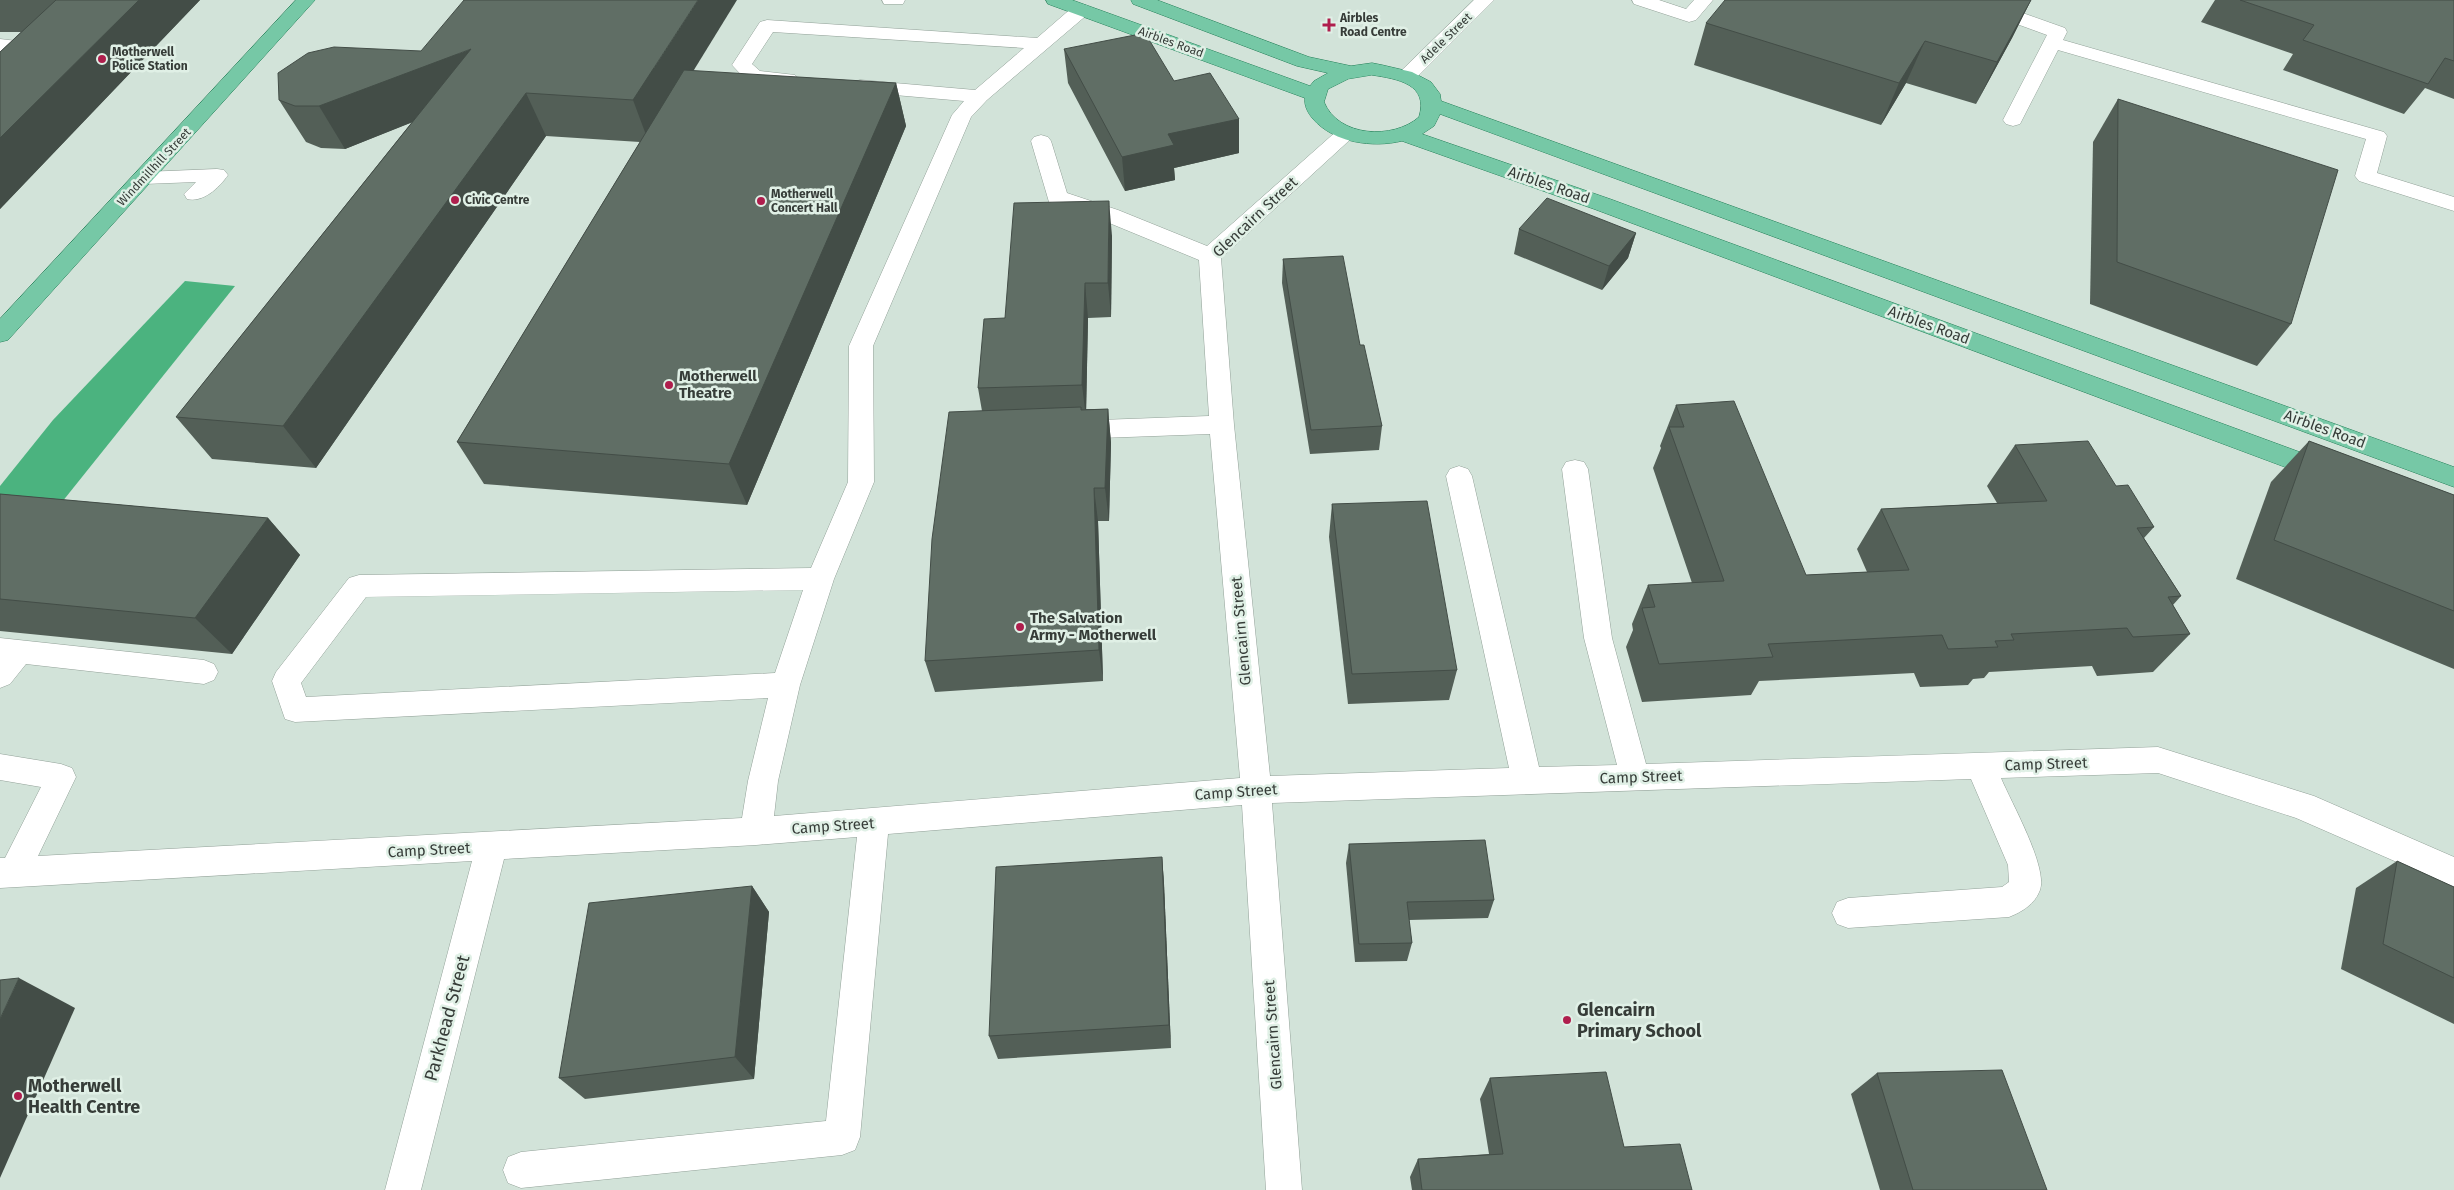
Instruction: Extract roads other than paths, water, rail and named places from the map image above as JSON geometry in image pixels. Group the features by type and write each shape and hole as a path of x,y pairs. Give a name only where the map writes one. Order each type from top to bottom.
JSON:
{"main road":[{"name":"Windmillhill Street","path":"0,334 306,0"},
{"name":"Airbles Road","path":"1055,0 1316,94"},
{"name":"Airbles Road","path":"1140,0 1304,62 1347,71 1372,69 1407,76 1429,92 1434,105 1429,119 1420,127 1403,134 1371,138 1346,133 1327,123 1318,112 1315,102 1316,94 1324,82 1347,71"},
{"name":"Airbles Road","path":"1434,105 2454,477"},
{"name":"Airbles Road","path":"1403,134 1611,207 2342,478"}],"street":[{"path":"891,0 896,0"},
{"name":"Adele Street","path":"1407,76 1485,0"},
{"path":"1641,0 1689,16 1704,0"},
{"path":"1969,0 2058,32 2013,120"},
{"path":"756,831 763,781 786,685 820,579 861,482 861,346 962,115 980,96 1081,10"},
{"path":"802,81 754,76 742,65 767,26 1043,44"},
{"path":"2052,43 2377,136 2366,176 2454,204"},
{"path":"0,45 28,47 0,72"},
{"path":"840,84 980,96"},
{"name":"Glencairn Street","path":"1284,1190 1256,790 1222,425 1210,256 1346,133"},
{"path":"1041,140 1057,197 1110,215 1210,256"},
{"path":"144,178 217,175 196,194"},
{"path":"1055,430 1222,425"},
{"path":"1575,469 1598,638 1635,778"},
{"path":"1459,476 1528,781"},
{"path":"786,685 295,710 286,681 358,586 820,579"},
{"path":"0,676 10,651 204,672"},
{"name":"Camp Street","path":"7,872 756,831 874,823 1256,790 2158,760 2304,806 2454,872"},
{"path":"1848,912 2009,902 2025,888 2024,865 1980,766"},
{"path":"0,767 61,777 7,872"},
{"path":"521,1170 842,1137 874,823"},
{"name":"Parkhead Street","path":"402,1190 492,846"}],"place":[{"name":"Airbles Road Centre","path":"1329,25"},
{"name":"Motherwell Police Station","path":"102,59"},
{"name":"Civic Centre","path":"455,200"},
{"name":"Motherwell Concert Hall","path":"761,201"},
{"name":"Motherwell Theatre","path":"669,385"},
{"name":"The Salvation Army - Motherwell","path":"1020,627"},
{"name":"Glencairn Primary School","path":"1567,1020"},
{"name":"Motherwell Health Centre","path":"18,1096"}]}
